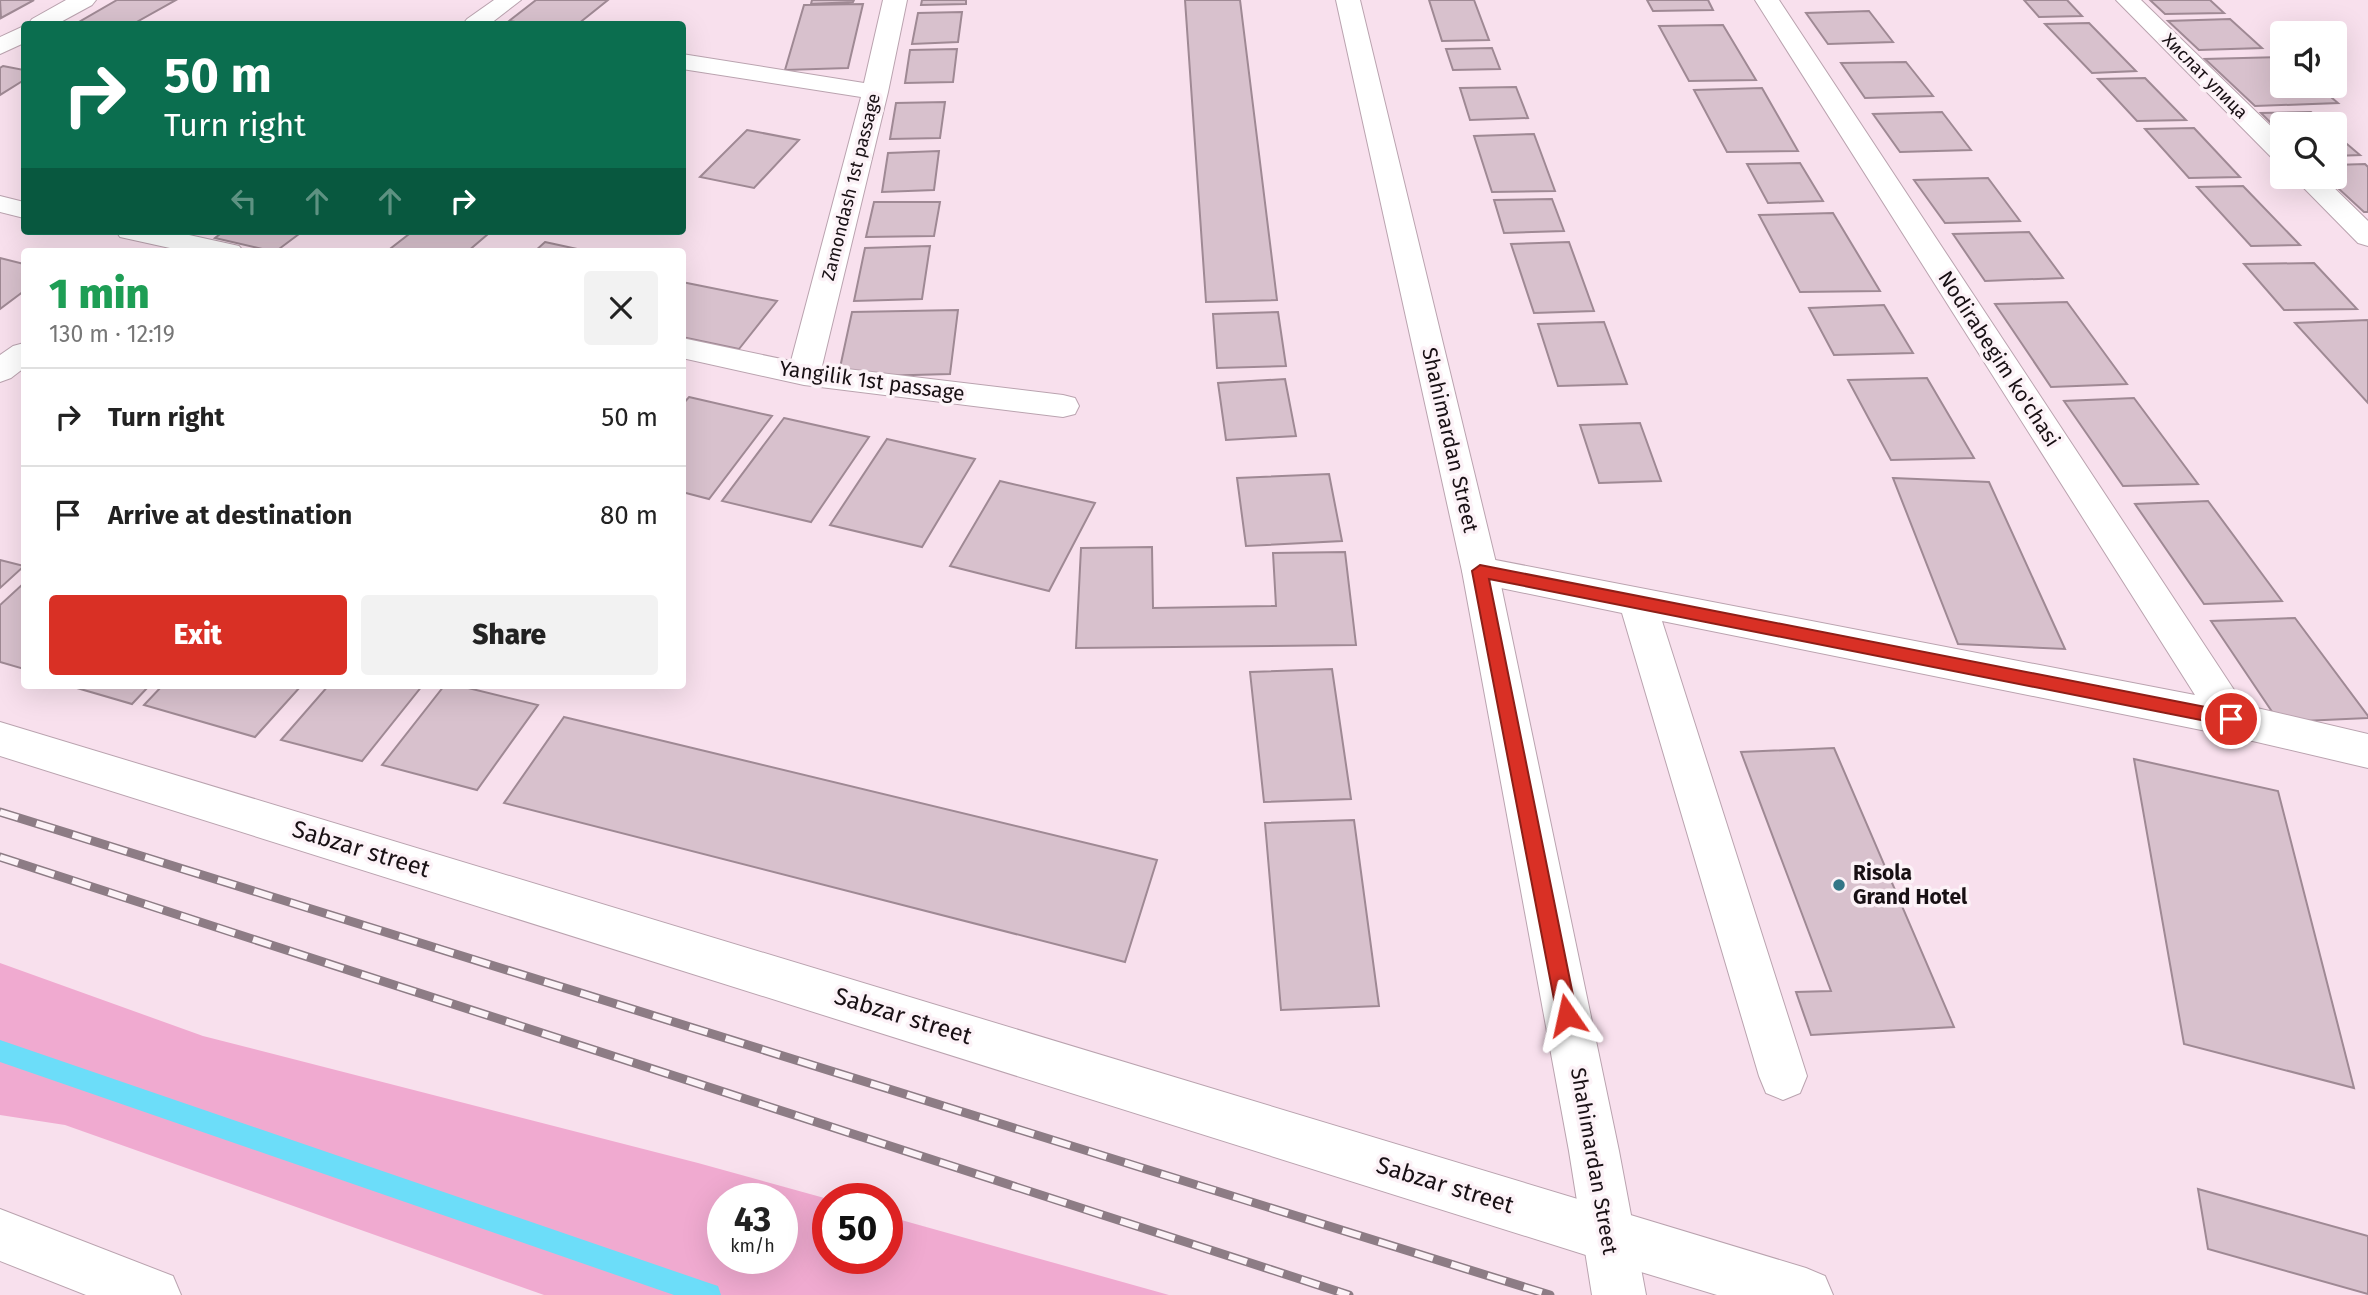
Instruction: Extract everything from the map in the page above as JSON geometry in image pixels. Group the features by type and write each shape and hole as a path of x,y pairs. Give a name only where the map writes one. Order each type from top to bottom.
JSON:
{"main road":[{"path":"46,21 84,0"},
{"path":"479,21 509,0"},
{"name":"Zamondash 1st passage","path":"804,374 875,92 895,0"},
{"name":"Shahimardan Street","path":"1348,0 1480,571 1619,1295"},
{"name":"Nodirabegim ko'chasi","path":"1767,0 2231,719"},
{"name":"Хислат улица","path":"2128,0 2270,140"},
{"path":"0,47 21,35"},
{"path":"686,62 875,92"},
{"path":"2319,189 2368,237"},
{"path":"0,205 21,208"},
{"path":"148,235 210,248"},
{"name":"Yangilik 1st passage","path":"686,349 804,374 1063,406"},
{"path":"0,371 21,355"},
{"path":"1480,571 2231,719 2365,761"},
{"path":"1637,602 1783,1076"},
{"name":"Sabzar street","path":"0,739 1806,1295"},
{"path":"0,1236 154,1295"}],"shaded area":[{"path":"0,963 203,1036 770,1183 707,1183 707,1274 798,1274 798,1191 812,1195 812,1274 903,1274 903,1220 1169,1295 544,1295 65,1125 0,1115"}],"building":[{"path":"0,0 34,0 1,18"},
{"path":"117,0 176,0 138,21 81,21"},
{"path":"536,0 608,0 582,21 509,21"},
{"path":"812,0 854,0 811,4"},
{"path":"922,0 966,0 966,4 921,5"},
{"path":"1185,0 1240,0 1277,300 1206,302"},
{"path":"1429,0 1474,0 1489,40 1442,41"},
{"path":"1647,0 1708,0 1713,10 1653,11"},
{"path":"2024,0 2067,0 2082,16 2039,17"},
{"path":"2150,0 2210,0 2224,13 2165,14"},
{"path":"863,4 848,68 785,70 804,5"},
{"path":"1869,11 1893,42 1828,44 1806,13"},
{"path":"962,12 958,42 912,44 918,13"},
{"path":"2230,19 2262,48 2199,50 2168,21"},
{"path":"2089,23 2136,71 2092,73 2045,24"},
{"path":"1723,25 1756,80 1689,81 1659,26"},
{"path":"1492,48 1500,69 1453,70 1446,49"},
{"path":"957,49 953,82 905,83 910,50"},
{"path":"2270,57 2270,98 2332,98 2338,103 2255,106 2205,59"},
{"path":"1906,62 1933,96 1865,98 1841,63"},
{"path":"3,66 21,69 21,82 0,95 0,68"},
{"path":"2145,78 2186,120 2137,121 2098,79"},
{"path":"1516,87 1528,118 1470,120 1460,88"},
{"path":"1762,88 1798,151 1727,152 1694,90"},
{"path":"945,102 940,138 890,139 896,103"},
{"path":"1942,112 1971,150 1900,152 1873,114"},
{"path":"2261,113 2270,113 2270,122"},
{"path":"2194,128 2240,177 2189,178 2145,129"},
{"path":"747,130 799,140 754,188 700,177"},
{"path":"1534,134 1555,191 1492,192 1474,136"},
{"path":"2347,144 2360,155 2347,156"},
{"path":"939,151 934,190 882,192 888,153"},
{"path":"1800,163 1823,201 1768,203 1747,164"},
{"path":"2365,164 2368,167 2368,212 2364,212 2339,189 2347,189 2347,165"},
{"path":"1988,178 2020,221 1945,223 1914,180"},
{"path":"2243,186 2300,245 2251,246 2197,187"},
{"path":"1552,199 1564,231 1504,233 1494,200"},
{"path":"874,202 940,202 934,236 866,237"},
{"path":"1833,213 1880,291 1800,292 1759,215"},
{"path":"2029,232 2063,278 1985,281 1953,234"},
{"path":"219,235 298,235 280,248 258,248 215,238"},
{"path":"408,235 487,235 472,248 391,248"},
{"path":"545,242 573,248 538,248"},
{"path":"1569,242 1594,311 1534,313 1511,244"},
{"path":"930,246 922,299 854,301 865,248"},
{"path":"0,258 21,263 21,293 0,309"},
{"path":"2314,263 2357,309 2284,310 2244,264"},
{"path":"686,283 777,301 739,349 686,338"},
{"path":"2067,302 2127,384 2051,387 1995,304"},
{"path":"1884,305 1913,353 1834,355 1809,308"},
{"path":"958,310 950,374 838,377 852,312"},
{"path":"1278,312 1286,366 1217,368 1213,314"},
{"path":"2368,320 2368,403 2295,323"},
{"path":"1604,322 1627,384 1558,386 1538,324"},
{"path":"1927,378 1974,458 1891,460 1848,380"},
{"path":"1285,379 1296,436 1226,440 1218,383"},
{"path":"689,397 772,416 709,499 686,493 686,400"},
{"path":"2134,398 2198,484 2123,486 2064,401"},
{"path":"784,418 869,437 811,522 722,501"},
{"path":"1640,423 1661,481 1599,483 1580,425"},
{"path":"887,439 975,459 922,547 830,525"},
{"path":"1329,474 1342,541 1246,546 1237,478"},
{"path":"1893,478 1989,482 2065,649 1958,644"},
{"path":"1000,481 1095,503 1049,591 950,566"},
{"path":"2208,501 2282,601 2204,604 2135,504"},
{"path":"1152,547 1153,608 1276,606 1273,553 1345,552 1356,645 1076,648 1081,548"},
{"path":"0,560 21,565 21,569 0,588"},
{"path":"21,586 21,668 0,662 0,605"},
{"path":"2295,618 2368,718 2279,722 2211,621"},
{"path":"1332,669 1351,799 1264,802 1250,672"},
{"path":"80,689 146,689 132,704"},
{"path":"159,689 298,689 255,737 144,705"},
{"path":"325,689 420,689 362,761 281,740"},
{"path":"442,689 472,689 538,705 477,790 382,765"},
{"path":"564,717 1157,860 1125,962 504,803"},
{"path":"1834,748 1954,1027 1811,1035 1796,992 1831,991 1741,752"},
{"path":"2134,759 2278,791 2354,1088 2184,1044"},
{"path":"1354,820 1379,1006 1281,1010 1265,823"},
{"path":"2198,1189 2368,1236 2368,1294 2208,1249"}],"waterway":[{"path":"0,1051 709,1295"}],"railway":[{"path":"0,812 1550,1295"},
{"path":"0,857 1349,1295"}],"place":[{"name":"Risola Grand Hotel","path":"1839,885"}],"route":[{"path":"1567,1015 1480,571 2231,719"}]}
